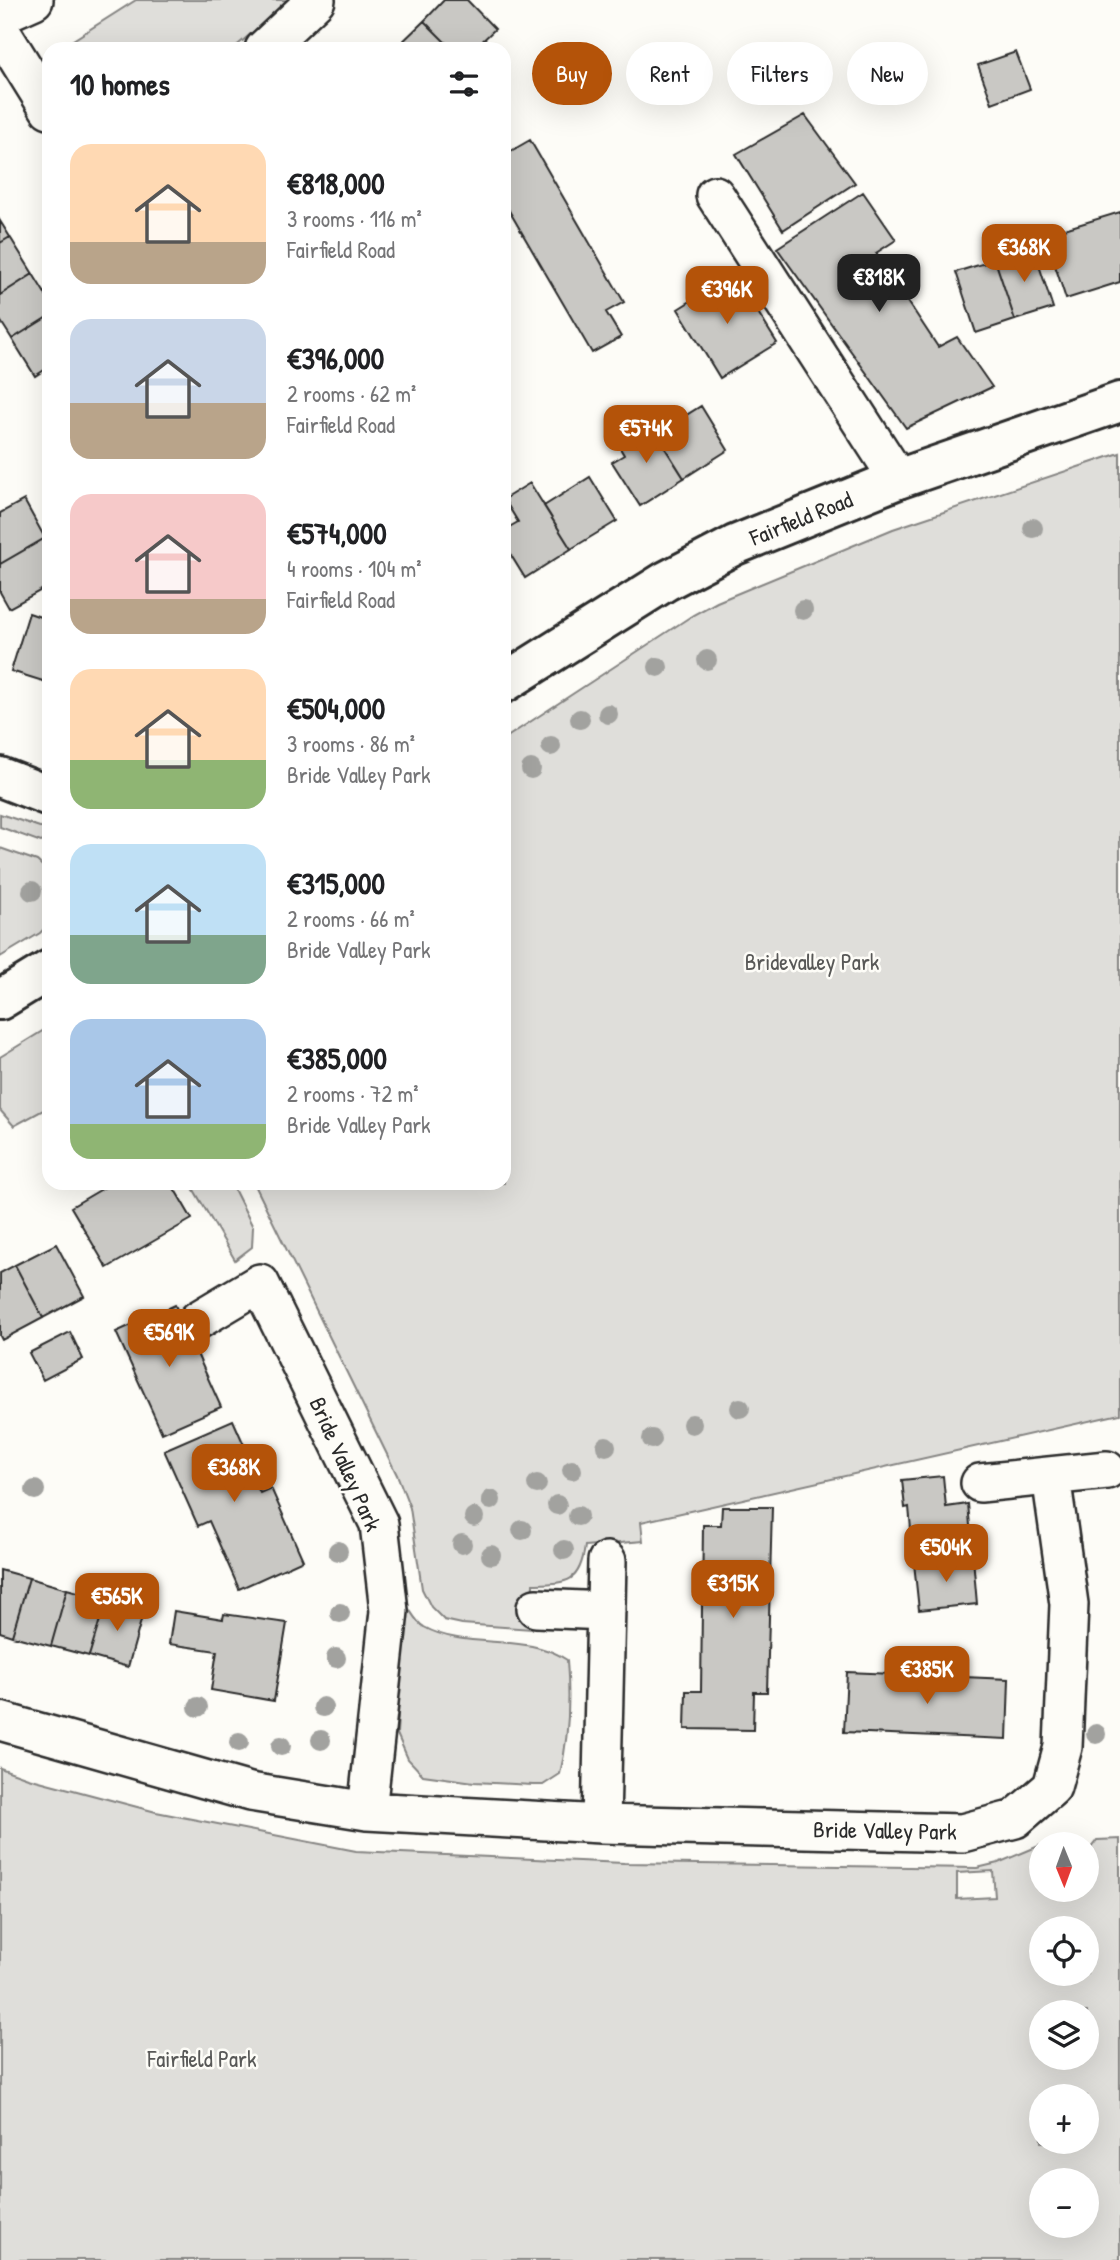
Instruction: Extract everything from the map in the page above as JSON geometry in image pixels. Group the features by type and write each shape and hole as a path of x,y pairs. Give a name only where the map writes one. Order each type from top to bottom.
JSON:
{"street":[{"path":"0,15 34,0"},
{"path":"271,42 316,0"},
{"path":"0,30 42,98"},
{"path":"715,195 898,479"},
{"name":"Fairfield Road","path":"511,679 666,581 735,545 898,479 1120,401"},
{"path":"0,777 42,793"},
{"path":"0,1000 42,974"},
{"name":"Bride Valley Park","path":"198,1320 260,1283 379,1524 388,1611 366,1811"},
{"path":"979,1483 1107,1470"},
{"name":"Bride Valley Park","path":"0,1721 250,1792 366,1811 601,1824 961,1833 1015,1819 1052,1787 1063,1747 1069,1604 1051,1476"},
{"path":"601,1824 607,1561"},
{"path":"536,1608 606,1612"}],"green space":[{"path":"136,0 286,0 280,9 241,42 70,42"},
{"name":"Bridevalley Park","path":"1120,453 1120,1414 641,1522 643,1541 585,1546 580,1568 570,1579 533,1584 532,1629 462,1624 444,1620 431,1607 422,1589 410,1508 398,1477 257,1190 511,1190 511,734 717,602 893,529"},
{"path":"0,814 42,828 42,842 41,842 0,827"},
{"path":"0,848 37,861 42,866 42,931 0,957"},
{"path":"42,1031 42,1111 14,1126 0,1110 0,1057"},
{"path":"194,1190 234,1190 253,1227 252,1247 235,1260"},
{"path":"404,1602 421,1625 441,1634 477,1641 533,1646 567,1660 568,1717 560,1774 543,1785 474,1782 423,1775 408,1759 397,1734"},
{"name":"Fairfield Park","path":"0,1768 156,1812 356,1851 624,1863 977,1868 998,1863 1029,1850 1029,1902 1099,1902 1099,1840 1120,1839 1120,2260 0,2260","holes":["993,1871 995,1897 957,1899 957,1873"]}],"building":[{"path":"444,0 467,0 495,29 481,42 445,42 424,21"},
{"path":"424,21 445,42 402,42"},
{"path":"1016,52 1030,89 992,103 978,65"},
{"path":"805,115 855,183 783,230 736,154"},
{"path":"530,140 624,302 606,312 621,337 592,353 511,214 511,151"},
{"path":"863,192 896,240 876,253 938,347 957,337 992,387 906,428 777,248"},
{"path":"1120,212 1120,282 1066,299 1045,235"},
{"path":"0,221 10,237 0,243"},
{"path":"10,237 33,274 0,295 0,243"},
{"path":"1033,247 1053,308 1015,320 995,260"},
{"path":"995,260 1015,320 976,333 956,272"},
{"path":"33,274 42,289 42,320 12,339 0,320 0,295"},
{"path":"734,274 777,343 720,378 678,309"},
{"path":"42,320 42,372 35,376 12,339"},
{"path":"701,406 728,450 684,478 656,434"},
{"path":"649,422 684,478 640,506 612,462 624,455 617,443"},
{"path":"590,477 617,521 571,549 544,506"},
{"path":"530,483 571,549 525,578 511,555 511,526 518,522 511,510 511,495"},
{"path":"24,500 42,533 42,540 0,564 0,513"},
{"path":"42,540 42,590 9,608 0,592 0,564"},
{"path":"29,613 42,618 42,681 11,671"},
{"path":"100,1190 175,1190 192,1219 107,1268 71,1207"},
{"path":"56,1244 84,1296 43,1318 15,1265"},
{"path":"15,1265 43,1318 2,1340 0,1273"},
{"path":"175,1305 221,1407 162,1433 116,1332"},
{"path":"70,1332 83,1359 43,1380 29,1353"},
{"path":"233,1420 245,1447 241,1451 260,1493 271,1488 303,1560 239,1589 209,1521 198,1526 164,1450"},
{"path":"943,1476 946,1507 968,1504 973,1558 914,1563 909,1507 905,1508 902,1480"},
{"path":"722,1507 772,1507 767,1692 754,1692 753,1730 685,1729 686,1691 701,1691 703,1525 721,1525"},
{"path":"973,1558 977,1604 919,1610 914,1563"},
{"path":"0,1570 29,1578 12,1636 0,1632"},
{"path":"29,1578 67,1589 51,1646 12,1636"},
{"path":"67,1589 106,1600 89,1656 51,1646"},
{"path":"106,1600 144,1610 128,1667 89,1656"},
{"path":"174,1611 223,1619 224,1614 287,1623 274,1701 211,1690 217,1651 169,1644"},
{"path":"847,1672 1009,1679 1007,1739 844,1732"}]}
